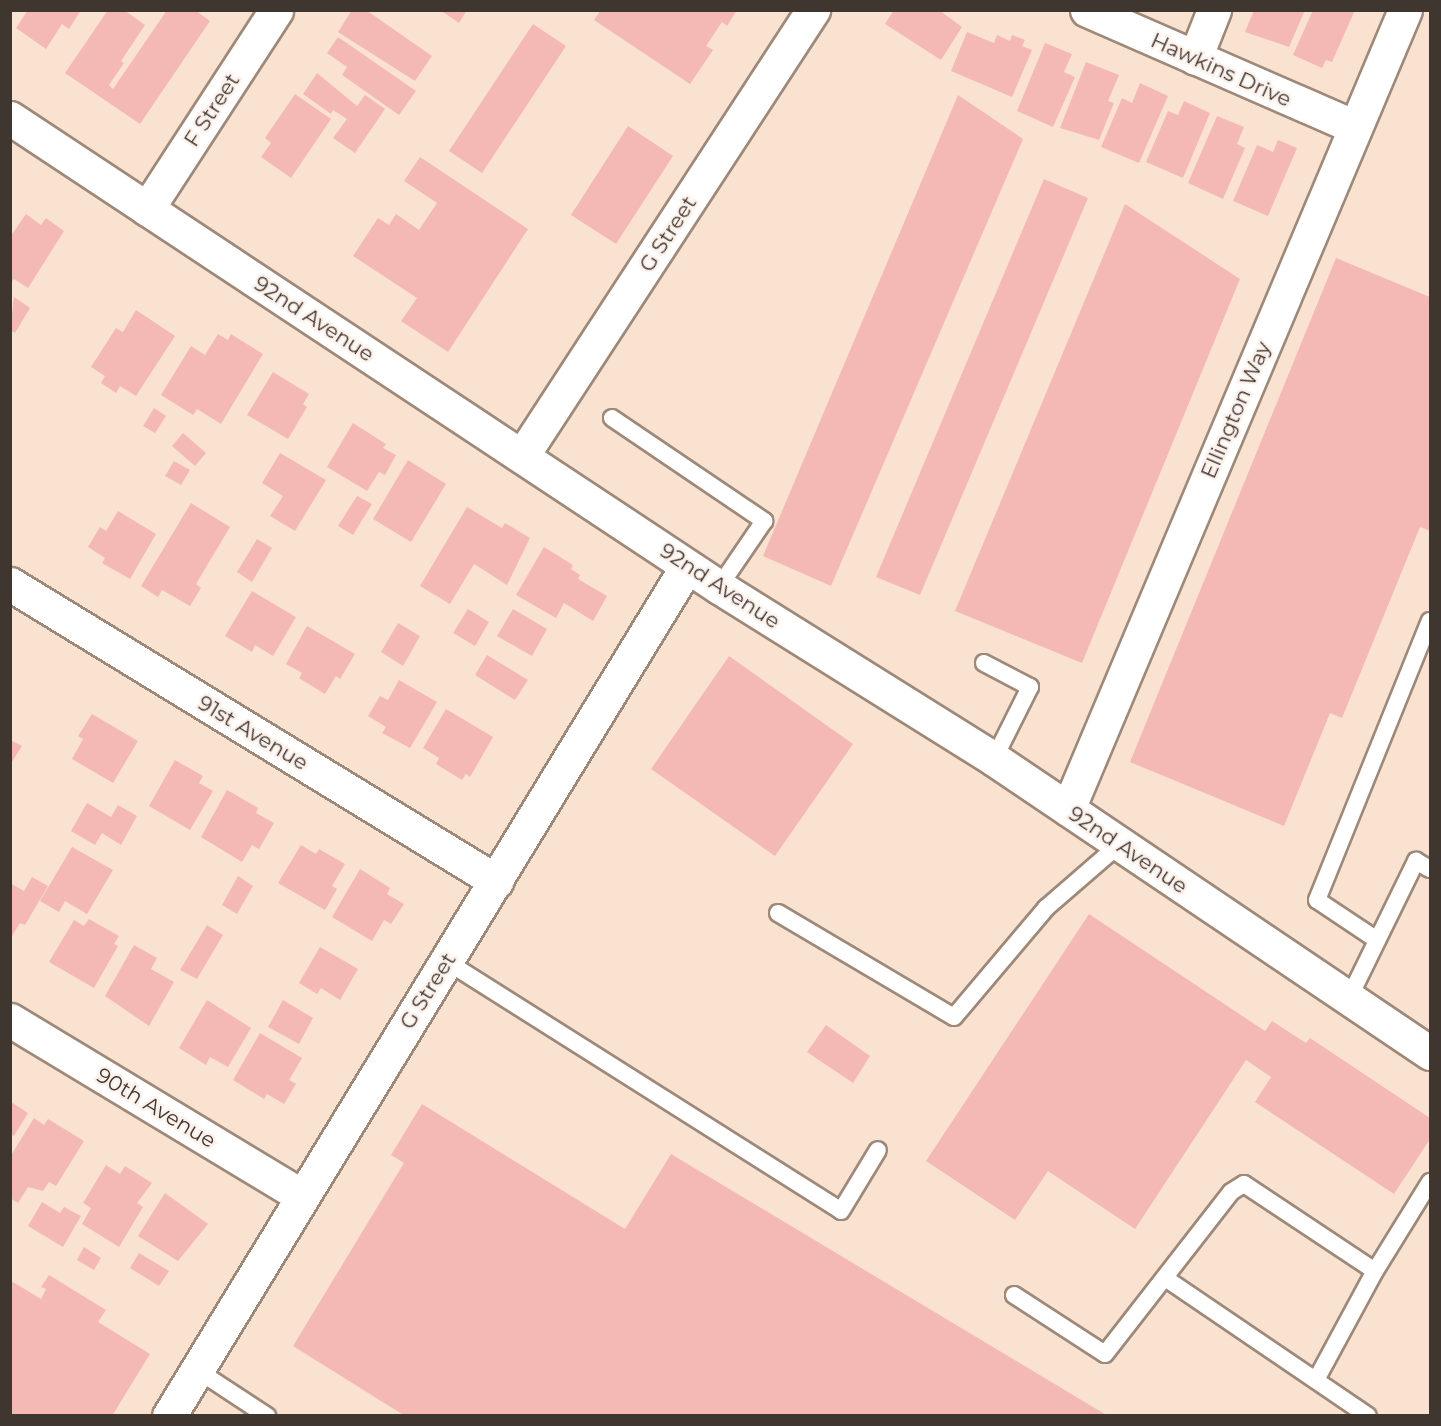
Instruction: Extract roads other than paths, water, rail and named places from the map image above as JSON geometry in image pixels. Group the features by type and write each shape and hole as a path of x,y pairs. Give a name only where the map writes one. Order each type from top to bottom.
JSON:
{"street":[{"name":"F Street","path":"147,209 276,10"},
{"name":"G Street","path":"522,456 813,10"},
{"name":"Hawkins Drive","path":"1087,10 1355,127"},
{"path":"1195,58 1214,10"},
{"name":"Ellington Way","path":"1068,809 1405,10"},
{"name":"92nd Avenue","path":"10,118 687,566 994,759 1431,1053"},
{"name":"G Street","path":"169,1416 687,566"},
{"name":"91st Avenue","path":"10,585 496,881"},
{"name":"90th Avenue","path":"10,1020 302,1196"}],"lane":[{"path":"612,418 764,521 719,586"},
{"path":"1377,940 1317,900 1431,621"},
{"path":"984,663 1030,687 994,759"},
{"path":"778,913 954,1017 1046,908 1120,844"},
{"path":"1349,998 1416,861 1431,869"},
{"path":"446,961 841,1211 878,1150"},
{"path":"1316,1380 1375,1271 1431,1182"},
{"path":"1014,1295 1105,1354 1230,1192 1244,1184 1375,1271"},
{"path":"1165,1278 1368,1416"},
{"path":"197,1370 267,1416"}]}
